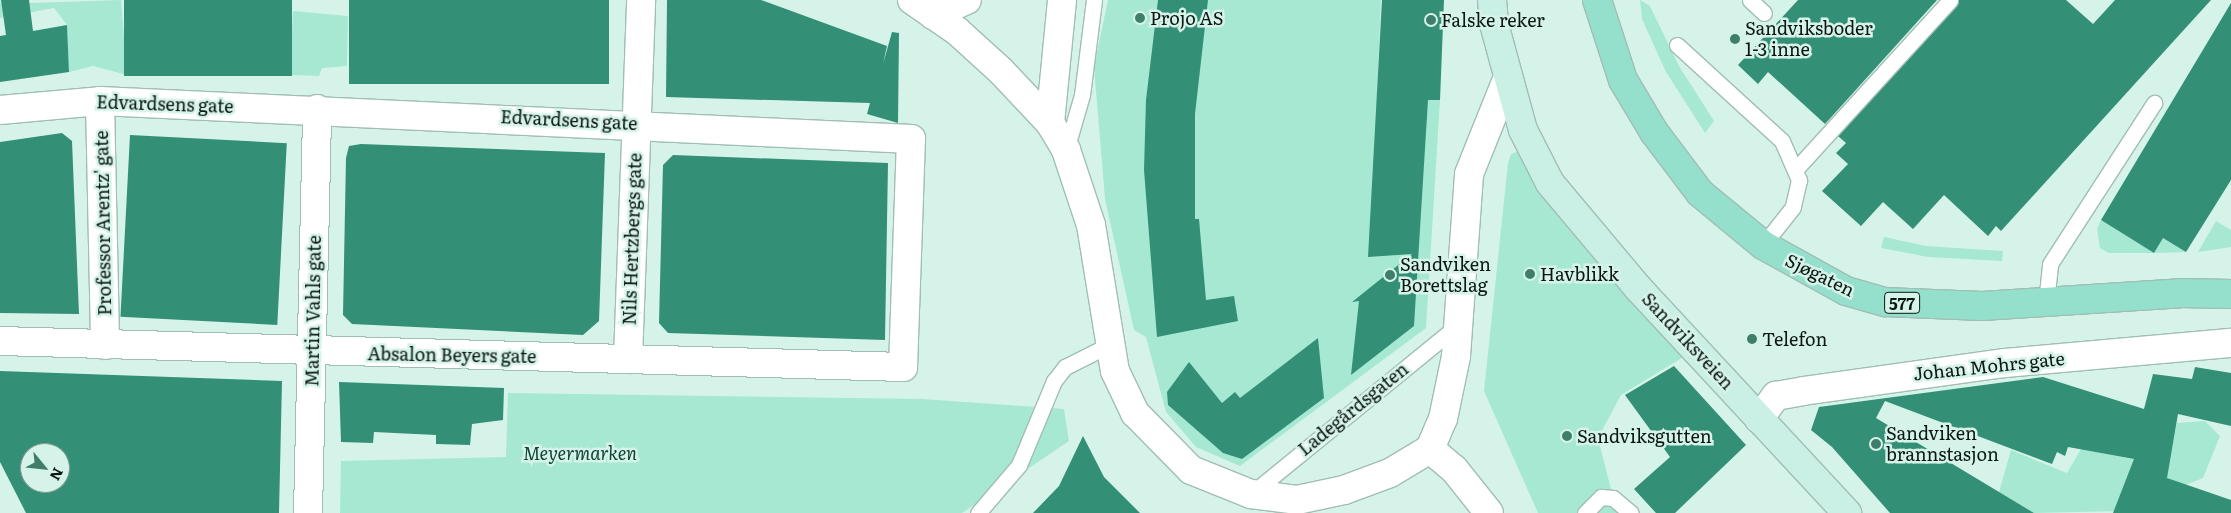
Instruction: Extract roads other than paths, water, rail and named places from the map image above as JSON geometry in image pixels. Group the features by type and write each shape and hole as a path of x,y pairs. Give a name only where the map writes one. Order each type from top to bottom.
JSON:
{"main road":[{"name":"Sandviksveien","path":"1492,0 1508,77 1523,130 1550,182 1597,241 1759,420 1847,513"},
{"name":"Sjøgaten","path":"1597,0 1624,80 1654,132 1700,193 1763,245 1846,291 1885,302 1982,306 2181,293 2231,294"},
{"name":"Sjøgaten","path":"2181,293 2231,284"}],"street":[{"name":"Nils Hertzbergs gate","path":"628,359 635,123 641,0"},
{"path":"923,7 967,0"},
{"path":"1050,123 1062,0"},
{"path":"923,7 1000,71 1050,123 1066,150 1091,225 1109,345 1115,371 1135,413 1156,440 1191,470 1251,494 1297,500 1344,490 1390,473 1430,449 1443,420 1456,356 1469,174 1508,77"},
{"name":"Edvardsens gate","path":"0,110 100,101 635,123 911,139 903,367"},
{"name":"Professor Arentz' gate","path":"100,101 105,345"},
{"name":"Martin Vahls gate","path":"308,513 318,109"},
{"name":"Absalon Beyers gate","path":"0,341 312,352 903,367"},
{"name":"Johan Mohrs gate","path":"1759,420 1776,396 1803,391 2005,363 2231,343"},
{"path":"1430,449 1454,469 1489,513"}],"lane":[{"path":"1066,150 1082,95 1094,0"},
{"path":"1750,0 1764,13"},
{"path":"1794,170 1950,0"},
{"path":"1677,45 1782,141 1799,180 1793,207 1763,245"},
{"path":"2046,303 2050,264 2154,103"},
{"name":"Ladegårdsgaten","path":"1251,494 1458,326"},
{"path":"978,513 1019,465 1054,381 1064,367 1109,345"},
{"path":"1584,513 1601,497 1613,498 1630,513"}],"place":[{"name":"Projo AS","path":"1140,18"},
{"name":"Falske reker","path":"1431,20"},
{"name":"Sandviksboder 1-3 inne","path":"1735,39"},
{"name":"Havblikk","path":"1530,274"},
{"name":"Sandviken Borettslag","path":"1390,275"},
{"name":"Telefon","path":"1752,339"},
{"name":"Sandviksgutten","path":"1567,436"},
{"name":"Sandviken brannstasjon","path":"1876,444"}],"park label":[{"name":"Meyermarken","path":"580,453"}]}
